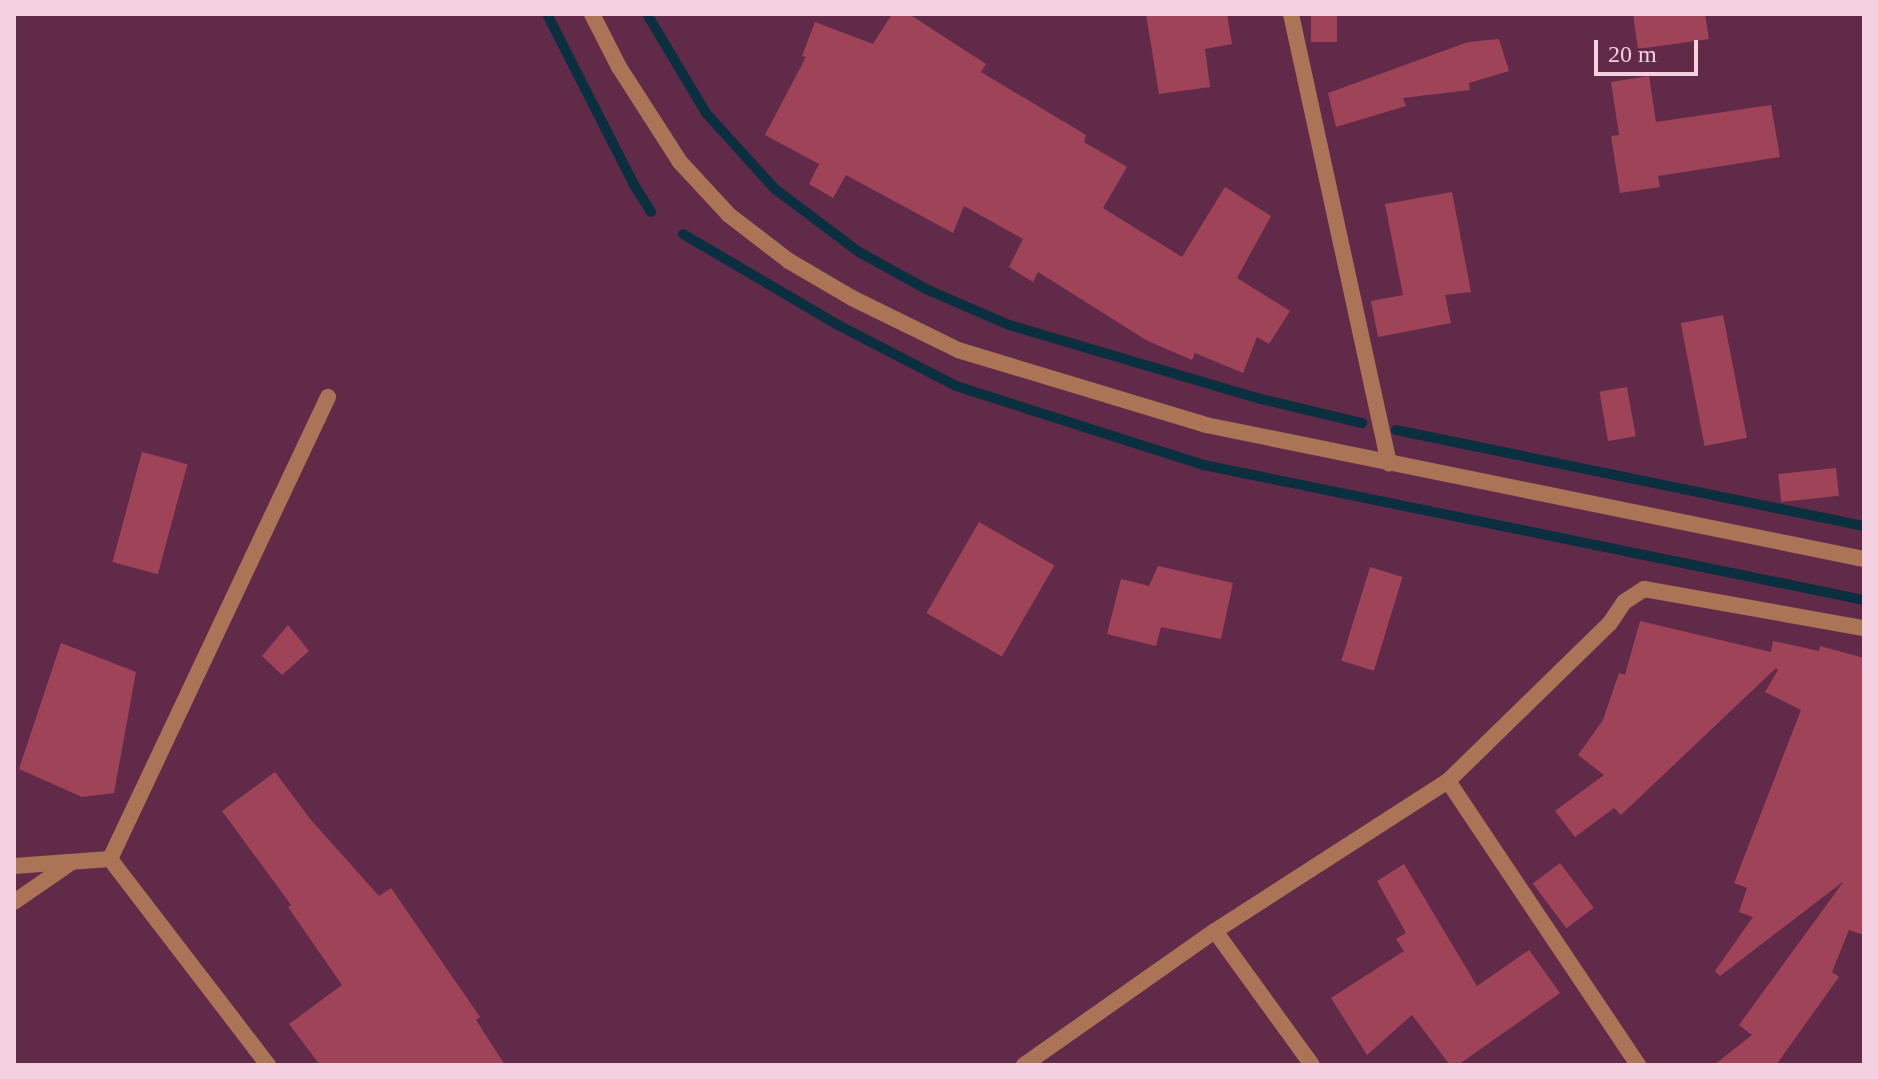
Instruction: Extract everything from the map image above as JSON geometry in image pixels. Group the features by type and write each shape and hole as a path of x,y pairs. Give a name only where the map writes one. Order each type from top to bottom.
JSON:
{"street":[{"path":"592,14 619,67 680,162 729,215 789,261 852,298 958,350 1206,425 1864,559"},
{"path":"1291,14 1389,463"},
{"path":"110,859 328,397"},
{"path":"1024,1065 1215,931 1448,781 1610,623 1624,602 1644,589 1864,628"},
{"path":"1448,781 1638,1065"},
{"path":"14,866 110,859"},
{"path":"110,859 268,1065"},
{"path":"14,902 73,861"},
{"path":"1215,931 1312,1065"}],"building":[{"path":"892,14 909,14 986,64 981,72 1086,135 1084,142 1127,167 1103,208 1182,257 1225,187 1271,216 1237,278 1290,311 1269,344 1257,337 1243,373 1195,353 1192,360 1146,340 1038,272 1033,282 1009,267 1023,239 964,206 953,233 846,175 833,198 809,184 819,164 765,135 806,57 802,56 815,22 873,44"},
{"path":"1146,14 1227,14 1232,44 1205,49 1210,87 1159,94"},
{"path":"1311,14 1337,14 1337,42 1311,42"},
{"path":"1633,14 1705,14 1709,39 1638,49"},
{"path":"1499,39 1509,71 1469,83 1470,90 1403,98 1406,106 1336,127 1328,93 1468,42"},
{"path":"1649,76 1656,122 1771,105 1780,157 1658,176 1660,187 1620,193 1611,136 1619,135 1611,82"},
{"path":"1452,192 1471,292 1445,295 1451,323 1378,337 1371,301 1403,295 1385,204"},
{"path":"1723,315 1747,438 1705,446 1681,323"},
{"path":"1627,387 1636,436 1608,441 1599,392"},
{"path":"142,452 187,464 158,574 112,562"},
{"path":"1836,468 1839,496 1781,502 1778,474"},
{"path":"979,522 1054,566 1002,656 926,613"},
{"path":"1158,566 1233,583 1221,639 1161,627 1156,646 1107,634 1121,579 1149,586"},
{"path":"1370,567 1403,577 1374,671 1341,661"},
{"path":"1640,621 1771,652 1773,641 1819,651 1820,646 1864,658 1864,935 1849,930 1832,972 1839,977 1776,1065 1714,1065 1752,1035 1739,1025 1844,881 1720,976 1715,971 1753,917 1739,912 1747,888 1734,883 1801,710 1765,692 1778,670 1776,668 1621,815 1614,808 1575,837 1555,811 1604,775 1578,755 1603,720 1619,673 1625,675"},
{"path":"288,625 309,651 282,675 262,656"},
{"path":"61,643 136,672 114,793 82,797 19,769"},
{"path":"275,772 311,820 379,896 391,888 480,1017 476,1020 505,1065 320,1065 289,1024 342,985 288,907 291,905 222,811"},
{"path":"1560,863 1594,908 1567,928 1533,883"},
{"path":"1404,864 1477,986 1529,950 1560,993 1458,1065 1450,1065 1412,1015 1367,1055 1331,998 1404,951 1396,939 1406,933 1377,881"}],"waterway":[{"path":"547,14 633,183 651,212"},
{"path":"647,14 706,113 775,189 859,252 928,290 1009,325 1261,399 1362,423"},
{"path":"683,234 838,325 956,386 1204,465 1864,600"},
{"path":"1396,430 1864,526"}]}
